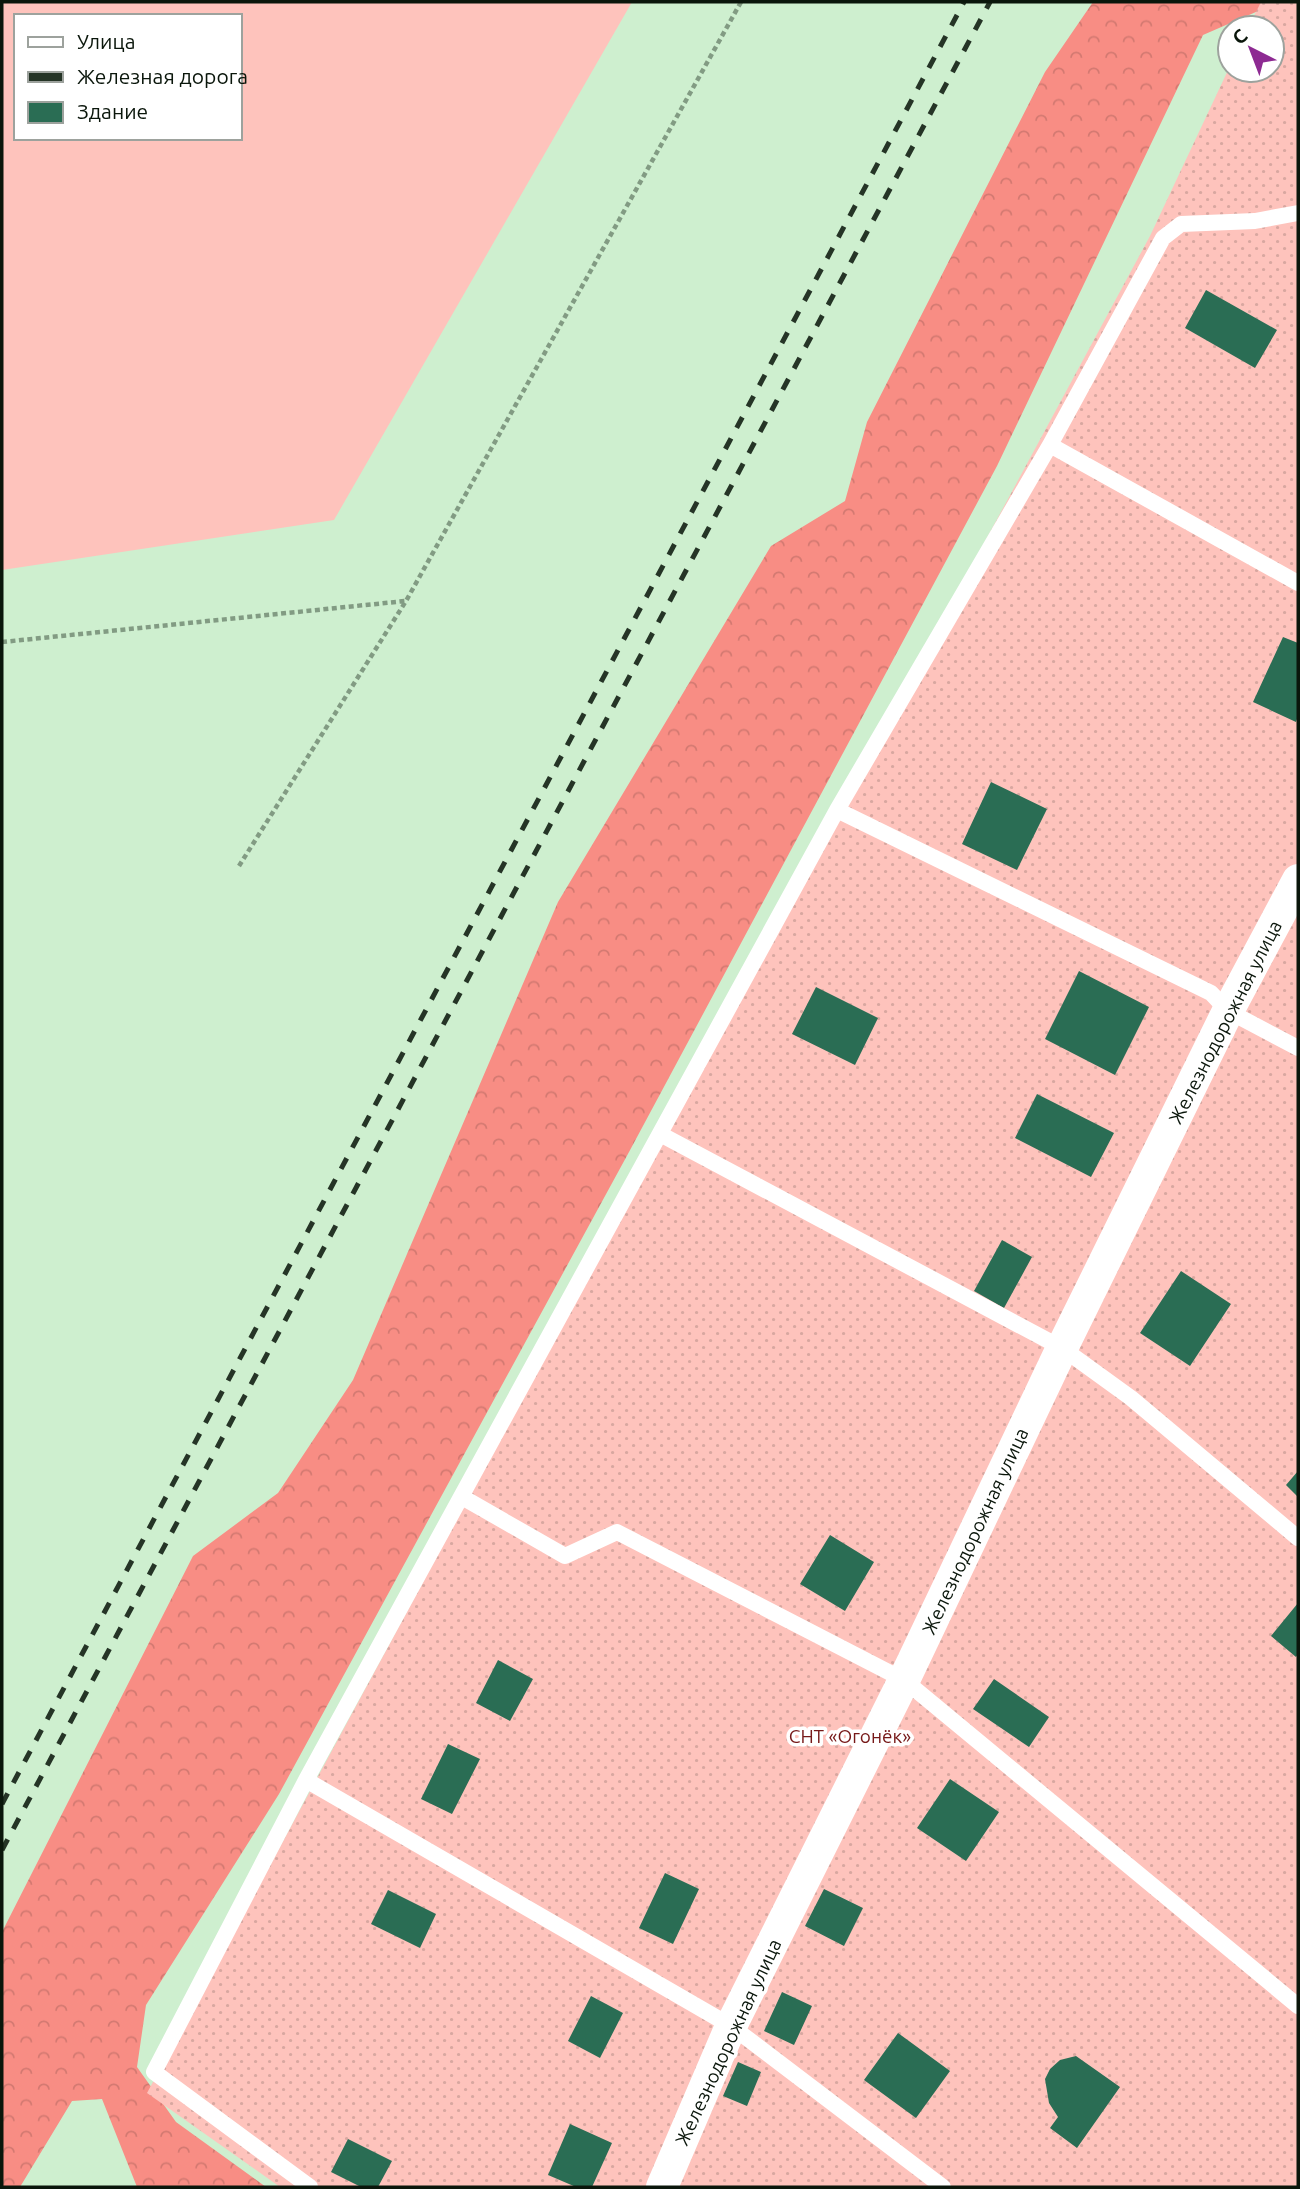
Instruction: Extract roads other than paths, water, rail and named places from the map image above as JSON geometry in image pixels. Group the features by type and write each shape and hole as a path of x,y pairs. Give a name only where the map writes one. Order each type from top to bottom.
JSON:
{"street":[{"name":"Железнодорожная улица","path":"662,2187 731,2026 904,1680 1062,1348 1228,1011 1298,880"}],"lane":[{"path":"310,2187 154,2072 306,1780 837,810 1050,445 1163,238 1181,224 1255,221 1298,213"},
{"path":"1050,445 1298,583"},
{"path":"837,810 1211,993 1228,1011 1298,1048"},
{"path":"660,1133 1062,1348 1131,1398 1298,1538"},
{"path":"461,1497 565,1556 617,1532 904,1680 1298,2006"},
{"path":"306,1780 731,2026 943,2187"}],"railway":[{"path":"2,1804 964,2"},
{"path":"2,1850 990,2"}],"park label":[{"name":"СНТ «Огонёк»","path":"850,1736"}]}
